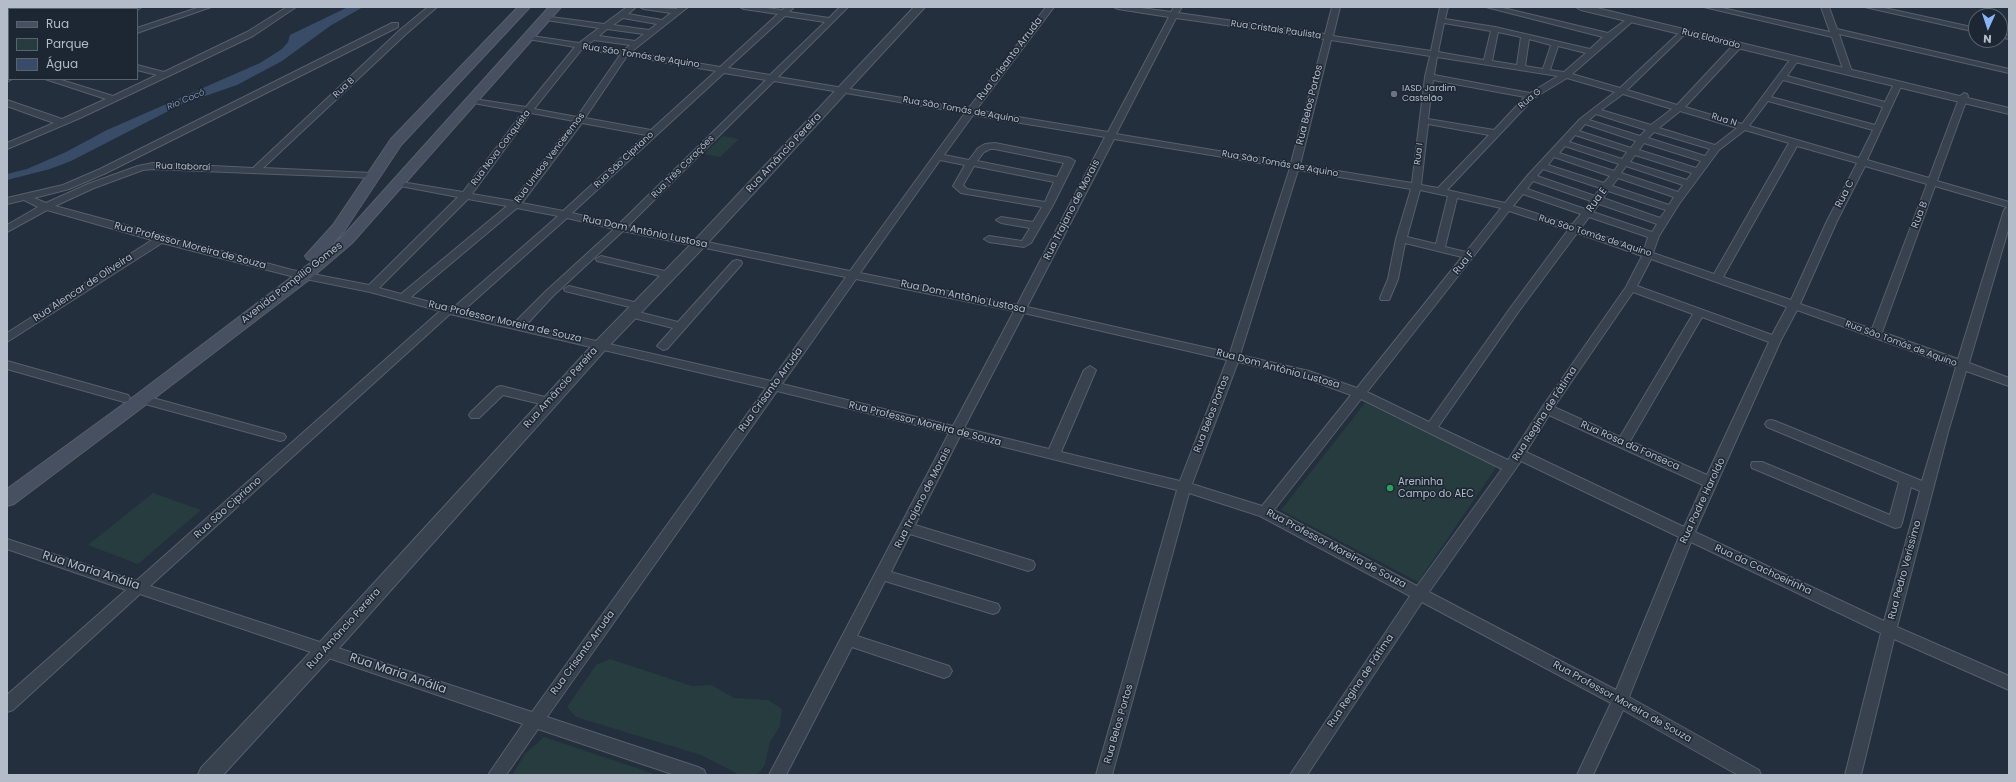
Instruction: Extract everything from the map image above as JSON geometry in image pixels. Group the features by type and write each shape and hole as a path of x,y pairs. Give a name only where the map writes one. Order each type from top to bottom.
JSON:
{"main road":[{"name":"Avenida Pompílio Gomes","path":"7,499 142,400 298,274 311,257 339,228 372,176 396,142 524,7"},
{"name":"Avenida Pompílio Gomes","path":"7,486 124,398 347,240 555,7"}],"street":[{"path":"138,32 207,7"},
{"path":"7,146 250,34 292,7"},
{"name":"Rua B","path":"256,170 402,32 433,7"},
{"name":"Rua Nova Conquista","path":"370,289 466,195 529,110 580,46 632,7"},
{"path":"644,7 681,9"},
{"path":"744,7 787,10 830,20"},
{"name":"Rua Três Corações","path":"519,325 549,294 621,228 844,7"},
{"name":"Rua Amâncio Pereira","path":"209,775 326,649 601,345 699,244 920,7"},
{"name":"Rua Crisanto Arruda","path":"496,775 970,112 1050,7"},
{"name":"Rua Cristais Paulista","path":"1118,7 1177,11 1328,37 1435,53"},
{"name":"Rua Belos Portos","path":"1104,775 1184,487 1234,357 1295,166 1336,7"},
{"name":"Rua I","path":"1385,298 1393,279 1401,239 1416,187 1429,77 1444,7"},
{"path":"1490,7 1609,36"},
{"name":"Rua Eldorado","path":"1581,7 1963,98 2009,111"},
{"path":"1708,7 2009,71"},
{"path":"1825,7 1846,70"},
{"path":"1869,7 1968,28"},
{"name":"Rua Unidos Venceremos","path":"403,298 515,205 579,120 625,53 681,9"},
{"name":"Rua São Cipriano","path":"7,705 451,311 565,214 724,70 787,10"},
{"name":"Rua Trajano de Morais","path":"777,775 883,575 1139,80 1177,11"},
{"path":"621,15 664,23"},
{"path":"546,18 651,33"},
{"name":"Rua G","path":"1440,191 1531,96 1566,75 1630,19"},
{"path":"1440,20 1495,29 1592,52"},
{"path":"7,201 66,187 103,171 395,25"},
{"path":"1488,62 1495,29"},
{"name":"Rua F","path":"1265,512 1470,256 1531,177 1554,154 1583,121 1623,90 1682,32"},
{"path":"1521,67 1525,36"},
{"name":"Rua São Tomás de Aquino","path":"528,37 1453,194 1508,207 1648,254 2009,382"},
{"path":"592,37 636,44"},
{"path":"1546,71 1555,43"},
{"name":"Rua E","path":"1432,428 1574,229 1588,213 1642,139 1652,129 1680,107 1738,45"},
{"name":"Rua N","path":"1435,53 1546,71 1623,90 2009,205"},
{"name":"Rua Regina de Fátima","path":"1298,775 1420,593 1510,467 1547,409 1631,287 1662,222 1716,148 1744,127 1795,58"},
{"path":"138,67 163,74"},
{"name":"Rua Eldorado","path":"1846,70 1898,84 2009,107"},
{"path":"1429,77 1531,96"},
{"path":"1781,78 1887,105"},
{"path":"52,80 112,98"},
{"name":"Rua C","path":"1794,305 1832,221 1862,162 1898,84"},
{"path":"1765,98 1877,128"},
{"name":"Rua B","path":"1876,334 1963,98"},
{"path":"471,100 654,133"},
{"path":"7,103 60,122"},
{"path":"1594,111 1716,148"},
{"path":"1424,121 1496,133"},
{"path":"1583,121 1707,160"},
{"path":"1573,132 1698,172"},
{"path":"1717,278 1794,142"},
{"path":"1564,143 1689,184"},
{"path":"989,239 1024,244 1027,242 1048,204 1070,161 988,146 981,150 971,163 958,186 964,191 1048,204"},
{"path":"1554,154 1681,196"},
{"path":"938,157 1060,180"},
{"name":"Rua Itaboraí","path":"7,229 46,207 90,186 141,168 158,166 372,176"},
{"path":"1542,166 1672,209"},
{"path":"1531,177 1662,222"},
{"name":"Rua Dom Antônio Lustosa","path":"398,183 565,214 621,228 1021,309 1234,357 1326,380 1359,393 1510,467"},
{"path":"1521,190 1654,236"},
{"path":"1440,248 1453,194"},
{"name":"Rua Professor Moreira de Souza","path":"25,197 46,207 160,239 298,274 370,289 451,311 519,325 774,386 1184,487 1265,512 1620,700 1752,775"},
{"name":"Rua Pedro Veríssimo","path":"1853,775 1889,630 1928,489 1942,432 2009,210"},
{"path":"1001,220 1036,226"},
{"name":"Rua Alencar de Oliveira","path":"7,338 160,239"},
{"path":"1401,239 1470,256"},
{"path":"601,259 669,275"},
{"path":"663,346 737,263"},
{"path":"1631,287 1775,340"},
{"path":"569,289 681,326"},
{"name":"Rua Padre Haroldo","path":"1585,775 1620,700 1687,535 1775,340 1794,305"},
{"path":"1624,442 1699,312"},
{"path":"7,365 124,398"},
{"path":"1053,455 1090,370"},
{"path":"475,415 500,390 549,402"},
{"path":"142,400 280,437"},
{"name":"Rua Rosa da Fonseca","path":"1547,409 1712,482"},
{"path":"1771,424 1928,489"},
{"name":"Rua da Cachoeirinha","path":"1518,454 1889,630 2009,683"},
{"path":"1757,465 1894,523 1906,480"},
{"path":"907,528 1028,565"},
{"name":"Rua Maria Anália","path":"7,544 326,649 698,775"},
{"path":"883,575 993,608"},
{"path":"848,639 944,671"}],"green space":[{"path":"723,136 739,139 720,157 704,154"},
{"name":"Areninha Campo do AEC","path":"1365,403 1497,466 1418,582 1281,510"},
{"path":"153,493 201,510 138,564 88,545"},
{"path":"610,659 692,686 711,685 734,698 768,700 782,709 780,726 770,742 765,764 760,772 756,775 740,775 701,755 576,717 567,707 596,665"},
{"path":"544,737 657,775 512,775 525,754"}],"water":[{"name":"Rio Cocó","path":"348,7 363,7 330,26 282,61 237,85 182,104 71,161 50,169 7,180 7,174 27,169 66,152 107,130 260,63 282,49 288,42 290,35"}],"place":[{"name":"IASD Jardim Castelão","path":"1394,94"},
{"name":"Areninha Campo do AEC","path":"1390,488"}]}
